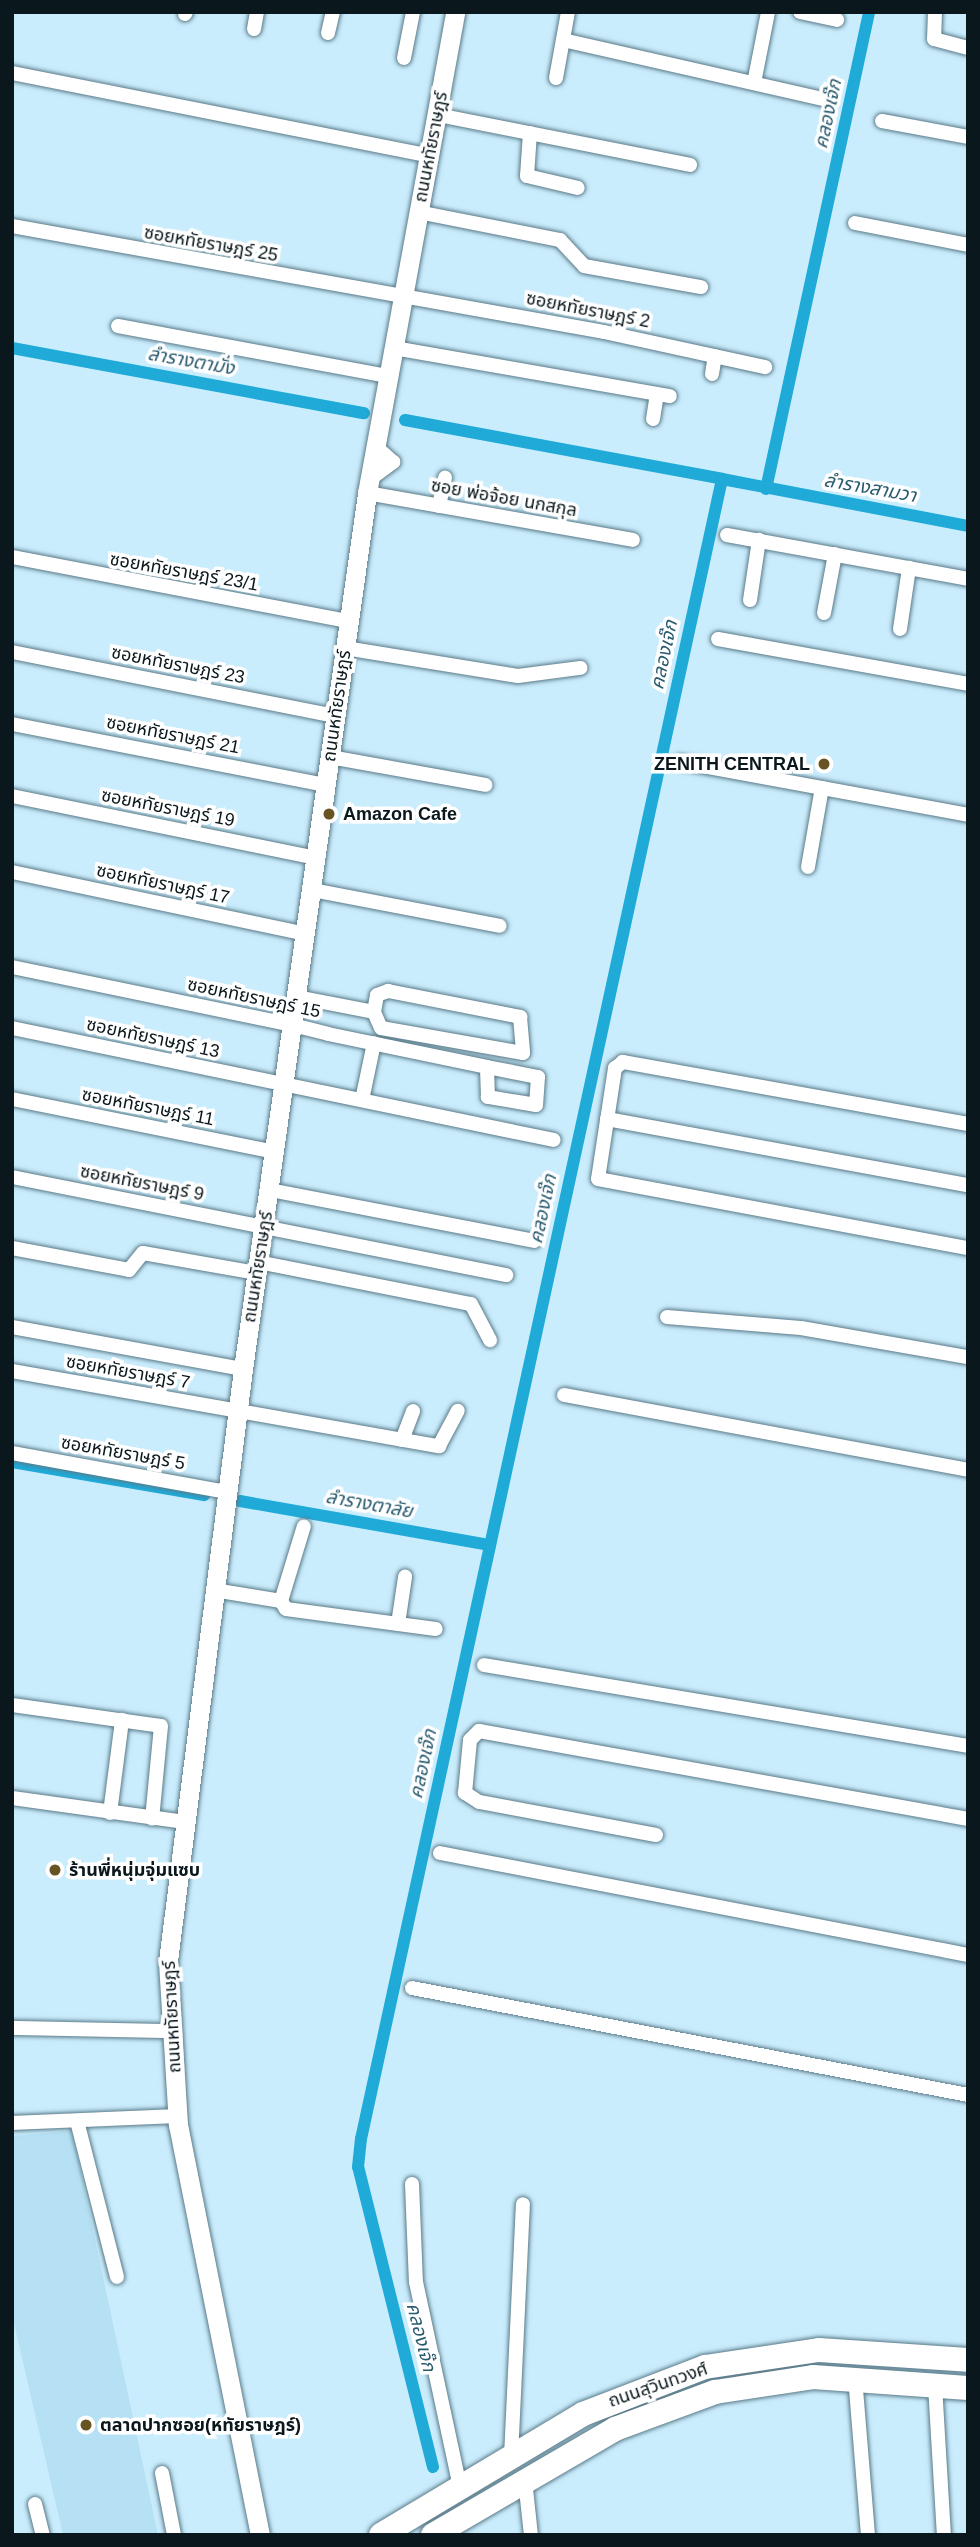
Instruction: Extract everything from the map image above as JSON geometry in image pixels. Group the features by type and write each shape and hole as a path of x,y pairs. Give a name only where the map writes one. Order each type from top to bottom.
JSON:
{"highway":[{"name":"ถนนสุวินทวงศ์","path":"381,2535 607,2402 733,2360 818,2350 968,2360"},
{"name":"ถนนสุวินทวงศ์","path":"433,2535 615,2429 715,2392 769,2381 855,2377 968,2388"}],"main road":[{"name":"ถนนหทัยราษฎร์","path":"262,2531 177,2116 169,2031 168,1961 237,1411 276,1152 368,486 456,12"}],"street":[{"path":"254,29 257,12"},
{"path":"328,33 332,12"},
{"path":"404,58 413,12"},
{"path":"556,78 568,12"},
{"path":"754,83 768,12"},
{"path":"800,12 836,20"},
{"path":"935,12 934,39 968,48"},
{"path":"563,40 828,100"},
{"path":"12,73 430,156"},
{"path":"438,115 691,165"},
{"path":"883,121 968,137"},
{"path":"530,133 527,176 578,188"},
{"path":"418,212 560,240 584,266 701,287"},
{"path":"855,223 968,244"},
{"name":"ซอยหทัยราษฎร์ 25","path":"12,226 403,297"},
{"name":"ซอยหทัยราษฎร์ 2","path":"403,297 765,367"},
{"path":"118,326 389,376"},
{"path":"394,348 663,395 653,419"},
{"path":"712,374 715,356"},
{"path":"439,506 445,478"},
{"name":"ซอย พ่อจ้อย นกสกุล","path":"368,486 439,506 633,540"},
{"path":"727,535 968,579"},
{"path":"750,600 759,540"},
{"path":"824,613 835,554"},
{"name":"ซอยหทัยราษฎร์ 23/1","path":"12,557 349,621"},
{"path":"900,629 909,568"},
{"path":"718,639 968,684"},
{"path":"345,649 518,676 580,668"},
{"name":"ซอยหทัยราษฎร์ 23","path":"12,652 336,716"},
{"name":"ซอยหทัยราษฎร์ 21","path":"12,724 326,785"},
{"path":"330,757 485,785"},
{"path":"680,762 968,815"},
{"path":"808,867 822,788"},
{"name":"ซอยหทัยราษฎร์ 19","path":"12,796 316,858"},
{"name":"ซอยหทัยราษฎร์ 17","path":"12,872 306,934"},
{"path":"312,890 500,926"},
{"name":"ซอยหทัยราษฎร์ 15","path":"12,968 487,1067"},
{"path":"388,991 520,1017 523,1053 400,1034 381,1028 374,1012 377,995 388,991"},
{"path":"297,998 374,1012"},
{"name":"ซอยหทัยราษฎร์ 13","path":"12,1028 554,1140"},
{"path":"362,1100 374,1043"},
{"path":"968,1124 623,1062 615,1068 601,1182 968,1248"},
{"name":"ซอยหทัยราษฎร์ 11","path":"12,1099 276,1152"},
{"path":"607,1119 968,1185"},
{"name":"ซอยหทัยราษฎร์ 9","path":"12,1177 506,1275"},
{"path":"270,1189 534,1241"},
{"path":"12,1248 129,1270 143,1252 258,1267 471,1304 490,1340"},
{"path":"667,1317 801,1328 968,1357"},
{"path":"12,1327 243,1369"},
{"name":"ซอยหทัยราษฎร์ 7","path":"12,1371 443,1445 458,1410"},
{"path":"564,1395 968,1470"},
{"path":"402,1440 413,1411"},
{"name":"ซอยหทัยราษฎร์ 5","path":"12,1453 227,1492"},
{"path":"281,1601 304,1526"},
{"path":"398,1624 405,1577"},
{"path":"214,1590 281,1601 286,1609 436,1629"},
{"path":"484,1665 968,1746"},
{"path":"12,1705 155,1723 164,1732 152,1819"},
{"path":"110,1813 122,1720"},
{"path":"656,1835 479,1802 465,1793 470,1740 480,1731 968,1819"},
{"path":"12,1798 185,1822"},
{"path":"440,1853 968,1955"},
{"path":"412,1988 968,2095"},
{"path":"12,2028 169,2031"},
{"path":"12,2123 177,2116"},
{"path":"77,2121 117,2277"},
{"path":"412,2183 416,2281 460,2487"},
{"path":"510,2457 523,2204"},
{"path":"855,2377 868,2535"},
{"path":"935,2385 944,2535"},
{"path":"162,2473 174,2535"},
{"path":"525,2480 531,2535"},
{"path":"35,2504 43,2535"}],"shaded area":[{"name":"ตลาดปากซอย(หทัยราษฎร์)","path":"72,2131 158,2535 63,2535 12,2315 12,2136"}],"waterway":[{"name":"คลองเจ๊ก","path":"766,489 869,12"},
{"name":"ลำรางตามั่ง","path":"12,348 364,413"},
{"name":"ลำรางตามั่ง","path":"405,420 722,479"},
{"name":"คลองเจ๊ก","path":"433,2467 358,2167 361,2139 722,479 968,526"},
{"name":"ลำรางตาลัย","path":"12,1462 204,1495"},
{"name":"ลำรางตาลัย","path":"240,1501 490,1545"}],"place":[{"name":"ZENITH CENTRAL","path":"824,764"},
{"name":"Amazon Cafe","path":"329,814"},
{"name":"ร้านพี่หนุ่มจุ่มแซบ","path":"55,1870"},
{"name":"ตลาดปากซอย(หทัยราษฎร์)","path":"86,2425"}],"water label":[{"name":"ลำรางสามวา","path":"870,488"}]}
